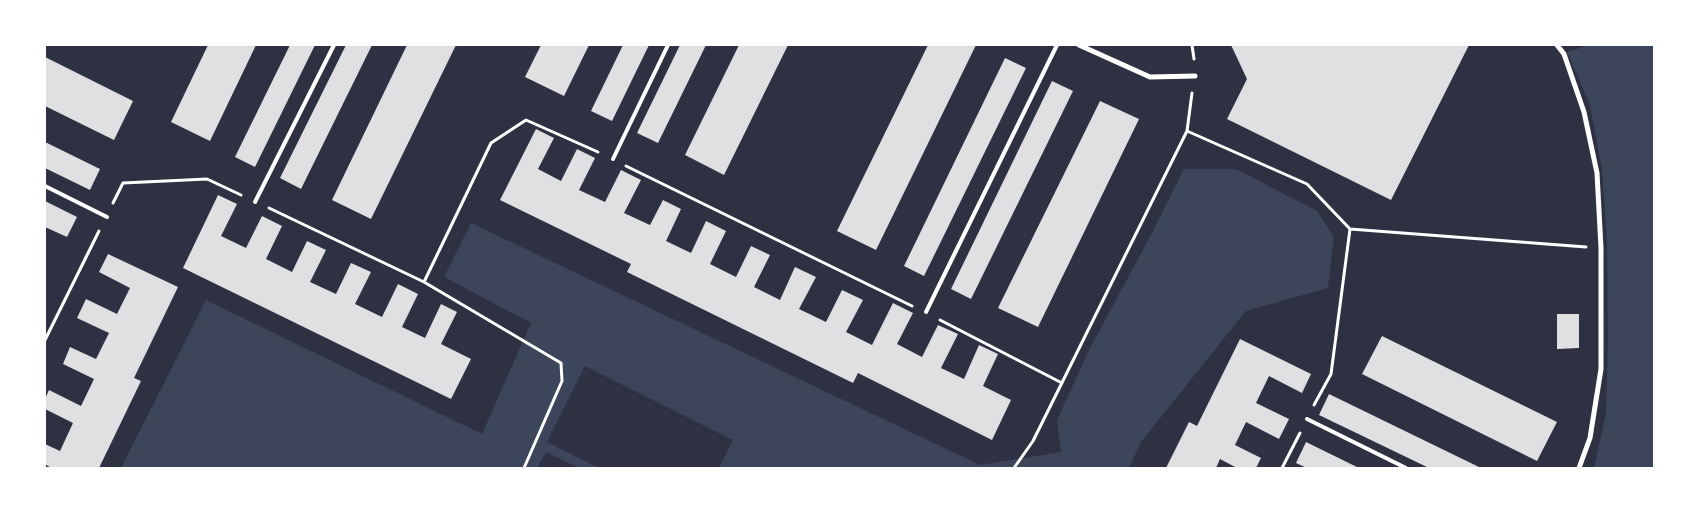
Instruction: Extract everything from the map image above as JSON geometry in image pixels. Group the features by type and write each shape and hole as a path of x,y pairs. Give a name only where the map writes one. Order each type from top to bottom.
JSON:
{"street":[{"path":"1079,45 1150,77 1195,76"},
{"path":"1557,45 1564,54 1584,112 1592,147 1597,173 1601,248 1601,369 1590,438 1579,468"}],"lane":[{"path":"256,202 334,45"},
{"path":"613,159 668,45"},
{"path":"926,312 1057,45"},
{"path":"45,186 107,217"},
{"path":"1307,419 1406,468"}],"path":[{"path":"1014,468 1033,441 1187,132 1195,76"},
{"path":"424,282 491,143 526,120 613,159 926,312 1062,383"},
{"path":"1187,132 1307,184 1350,228 1601,248"},
{"path":"45,340 123,184 207,179 424,282 561,363 562,381 524,468"},
{"path":"1282,468 1331,374 1350,228"}],"shaded area":[{"path":"1589,45 1654,45 1654,468 1594,468 1606,413 1608,341 1607,243 1602,170 1590,105 1567,52"},
{"path":"1184,169 1236,169 1317,211 1334,237 1328,288 1246,311 1141,442 1129,468 719,468 733,440 585,366 547,442 599,468 579,468 546,452 537,468 121,468 206,300 482,434 531,323 444,277 471,223 980,465 1061,452 1057,420 1089,350"}],"building":[{"path":"208,45 256,45 210,141 171,122"},
{"path":"290,45 315,45 255,167 235,157"},
{"path":"346,45 372,45 301,189 280,178"},
{"path":"407,45 456,45 371,219 332,200"},
{"path":"541,45 589,45 564,96 525,77"},
{"path":"623,45 649,45 612,121 591,111"},
{"path":"680,45 706,45 658,143 637,133"},
{"path":"739,45 788,45 724,175 685,155"},
{"path":"928,45 976,45 876,250 837,231"},
{"path":"1231,45 1469,45 1391,200 1227,119 1247,79"},
{"path":"45,57 133,101 114,140 45,106"},
{"path":"1005,58 1026,68 924,276 904,266"},
{"path":"1052,81 1073,91 971,299 951,289"},
{"path":"1100,101 1139,119 1038,327 998,308"},
{"path":"536,129 554,138 538,169 561,181 577,149 595,158 579,190 605,202 621,170 641,180 624,213 650,225 663,200 681,209 666,241 691,253 706,221 726,231 710,264 736,277 751,246 770,255 754,287 780,300 795,267 816,277 799,309 826,322 842,290 863,300 846,332 872,345 893,303 913,313 897,344 922,357 938,325 958,334 941,368 964,379 979,345 998,354 983,386 1011,400 992,440 858,373 853,383 627,272 631,264 500,200"},
{"path":"45,142 100,169 90,190 45,168"},
{"path":"218,195 237,204 221,236 246,248 262,216 282,226 266,259 292,272 307,241 326,250 310,282 336,294 351,263 371,272 355,304 382,317 398,284 418,294 402,327 425,338 441,304 457,312 441,344 471,359 451,399 183,268"},
{"path":"45,201 77,217 67,237 45,227"},
{"path":"108,254 178,287 134,378 141,381 99,468 51,468 45,464 45,444 60,451 73,423 45,409 45,399 49,390 81,406 94,379 63,364 70,347 96,359 109,333 77,318 86,299 117,314 130,288 99,272"},
{"path":"1557,314 1579,314 1579,348 1557,349"},
{"path":"1382,336 1557,422 1537,461 1362,374"},
{"path":"1240,339 1311,374 1302,393 1269,376 1256,403 1289,419 1279,439 1246,422 1235,445 1261,458 1256,468 1237,468 1220,459 1216,468 1166,468 1189,422 1197,426"},
{"path":"1329,394 1481,468 1429,468 1319,415"},
{"path":"1306,442 1359,468 1307,468 1296,463"}]}
